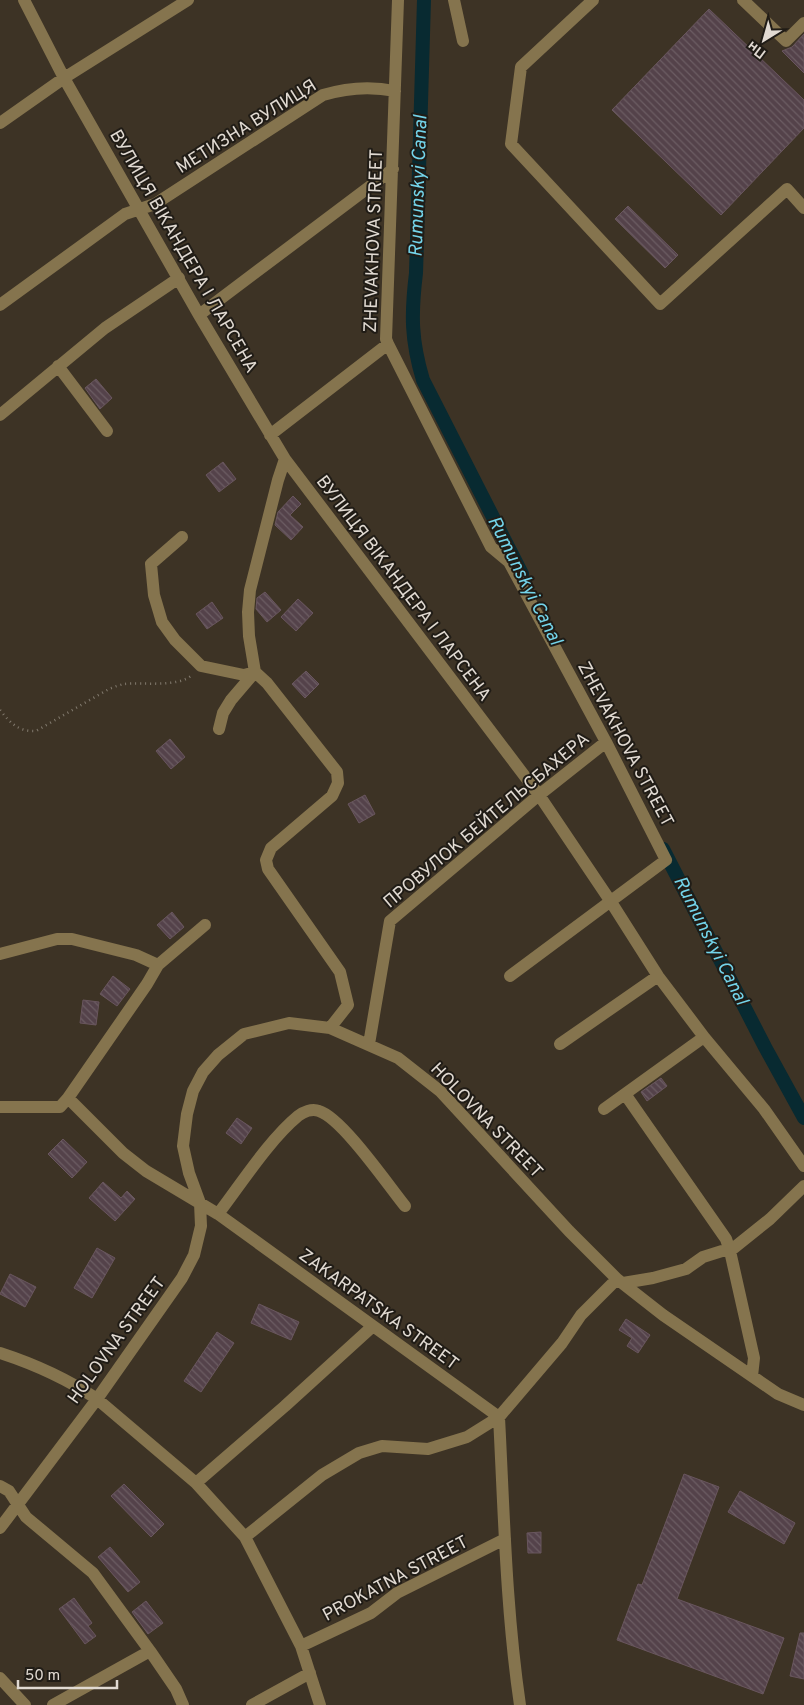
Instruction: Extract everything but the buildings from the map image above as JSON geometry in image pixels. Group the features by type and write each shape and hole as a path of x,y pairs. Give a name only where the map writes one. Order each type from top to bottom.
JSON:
{"street":[{"name":"ВУЛИЦЯ ВІКАНДЕРА І ЛАРСЕНА","path":"24,0 64,78 199,315 284,459 539,795 658,976 704,1037 764,1109 804,1166"},
{"path":"0,123 64,78 188,0"},
{"name":"ZHEVAKHOVA STREET","path":"398,0 386,339 491,547 509,562 606,742 666,860 611,902"},
{"path":"454,0 463,41"},
{"path":"592,0 522,67 511,144 660,304 787,189 804,208"},
{"path":"743,0 786,41 804,23"},
{"name":"МЕТИЗНА ВУЛИЦЯ","path":"0,304 125,214 156,204 323,95 336,91 376,87 395,91"},
{"path":"199,315 393,169"},
{"path":"0,414 105,328 179,278"},
{"path":"270,435 388,344"},
{"path":"58,366 107,431"},
{"path":"284,459 250,590 248,612 249,636 255,672 267,684 337,772 338,783 332,796 271,848 266,860 268,869 340,972 348,1005 330,1028"},
{"path":"182,537 151,564 154,596 162,622 175,640 201,666 244,675 255,672"},
{"path":"219,729 223,713 231,700 255,672"},
{"name":"ПРОВУЛОК БЕЙТЕЛЬСБАХЕРА","path":"369,1044 390,921 539,795 606,742"},
{"path":"510,976 611,902"},
{"path":"0,1107 60,1107 147,984 158,965 205,925"},
{"path":"0,954 57,939 72,939 136,955 158,965"},
{"path":"560,1044 658,976"},
{"name":"HOLOVNA STREET","path":"0,1528 96,1399 182,1278 194,1255 201,1226 200,1203 189,1173 183,1146 187,1114 193,1092 203,1072 218,1055 244,1034 289,1023 330,1028 398,1058 440,1091 563,1224 620,1281 663,1315 778,1394 804,1405"},
{"path":"604,1109 704,1037"},
{"path":"625,1094 726,1239 754,1358 752,1376"},
{"name":"ZAKARPATSKA STREET","path":"68,1098 123,1153 146,1170 218,1214 499,1417"},
{"path":"218,1214 273,1142 298,1115 309,1110 318,1110 334,1120 346,1132 405,1206"},
{"path":"245,1537 322,1474 359,1453 382,1446 428,1449 467,1437 499,1417 562,1342 580,1315 620,1281 653,1278 686,1269 704,1257 722,1251 730,1251 770,1219 804,1186"},
{"path":"196,1483 373,1326"},
{"path":"0,1353 25,1361 81,1388 196,1483 245,1537 301,1646 320,1705"},
{"path":"499,1417 505,1540 515,1668 520,1705"},
{"path":"0,1486 9,1491 16,1505 26,1517 93,1573 150,1651 176,1689 184,1705"},
{"name":"PROKATNA STREET","path":"301,1646 371,1613 397,1594 505,1540"},
{"path":"53,1705 150,1651"},
{"path":"252,1705 310,1673"},
{"path":"0,1678 25,1705"}],"path":[{"path":"0,710 17,728 36,731 109,689 122,684 174,682 189,678 201,666"}],"waterway":[{"name":"Rumunskyi Canal","path":"424,0 416,273 413,301 413,327 416,352 423,380 522,574"},
{"name":"Rumunskyi Canal","path":"663,849 765,1047 804,1118"}]}
